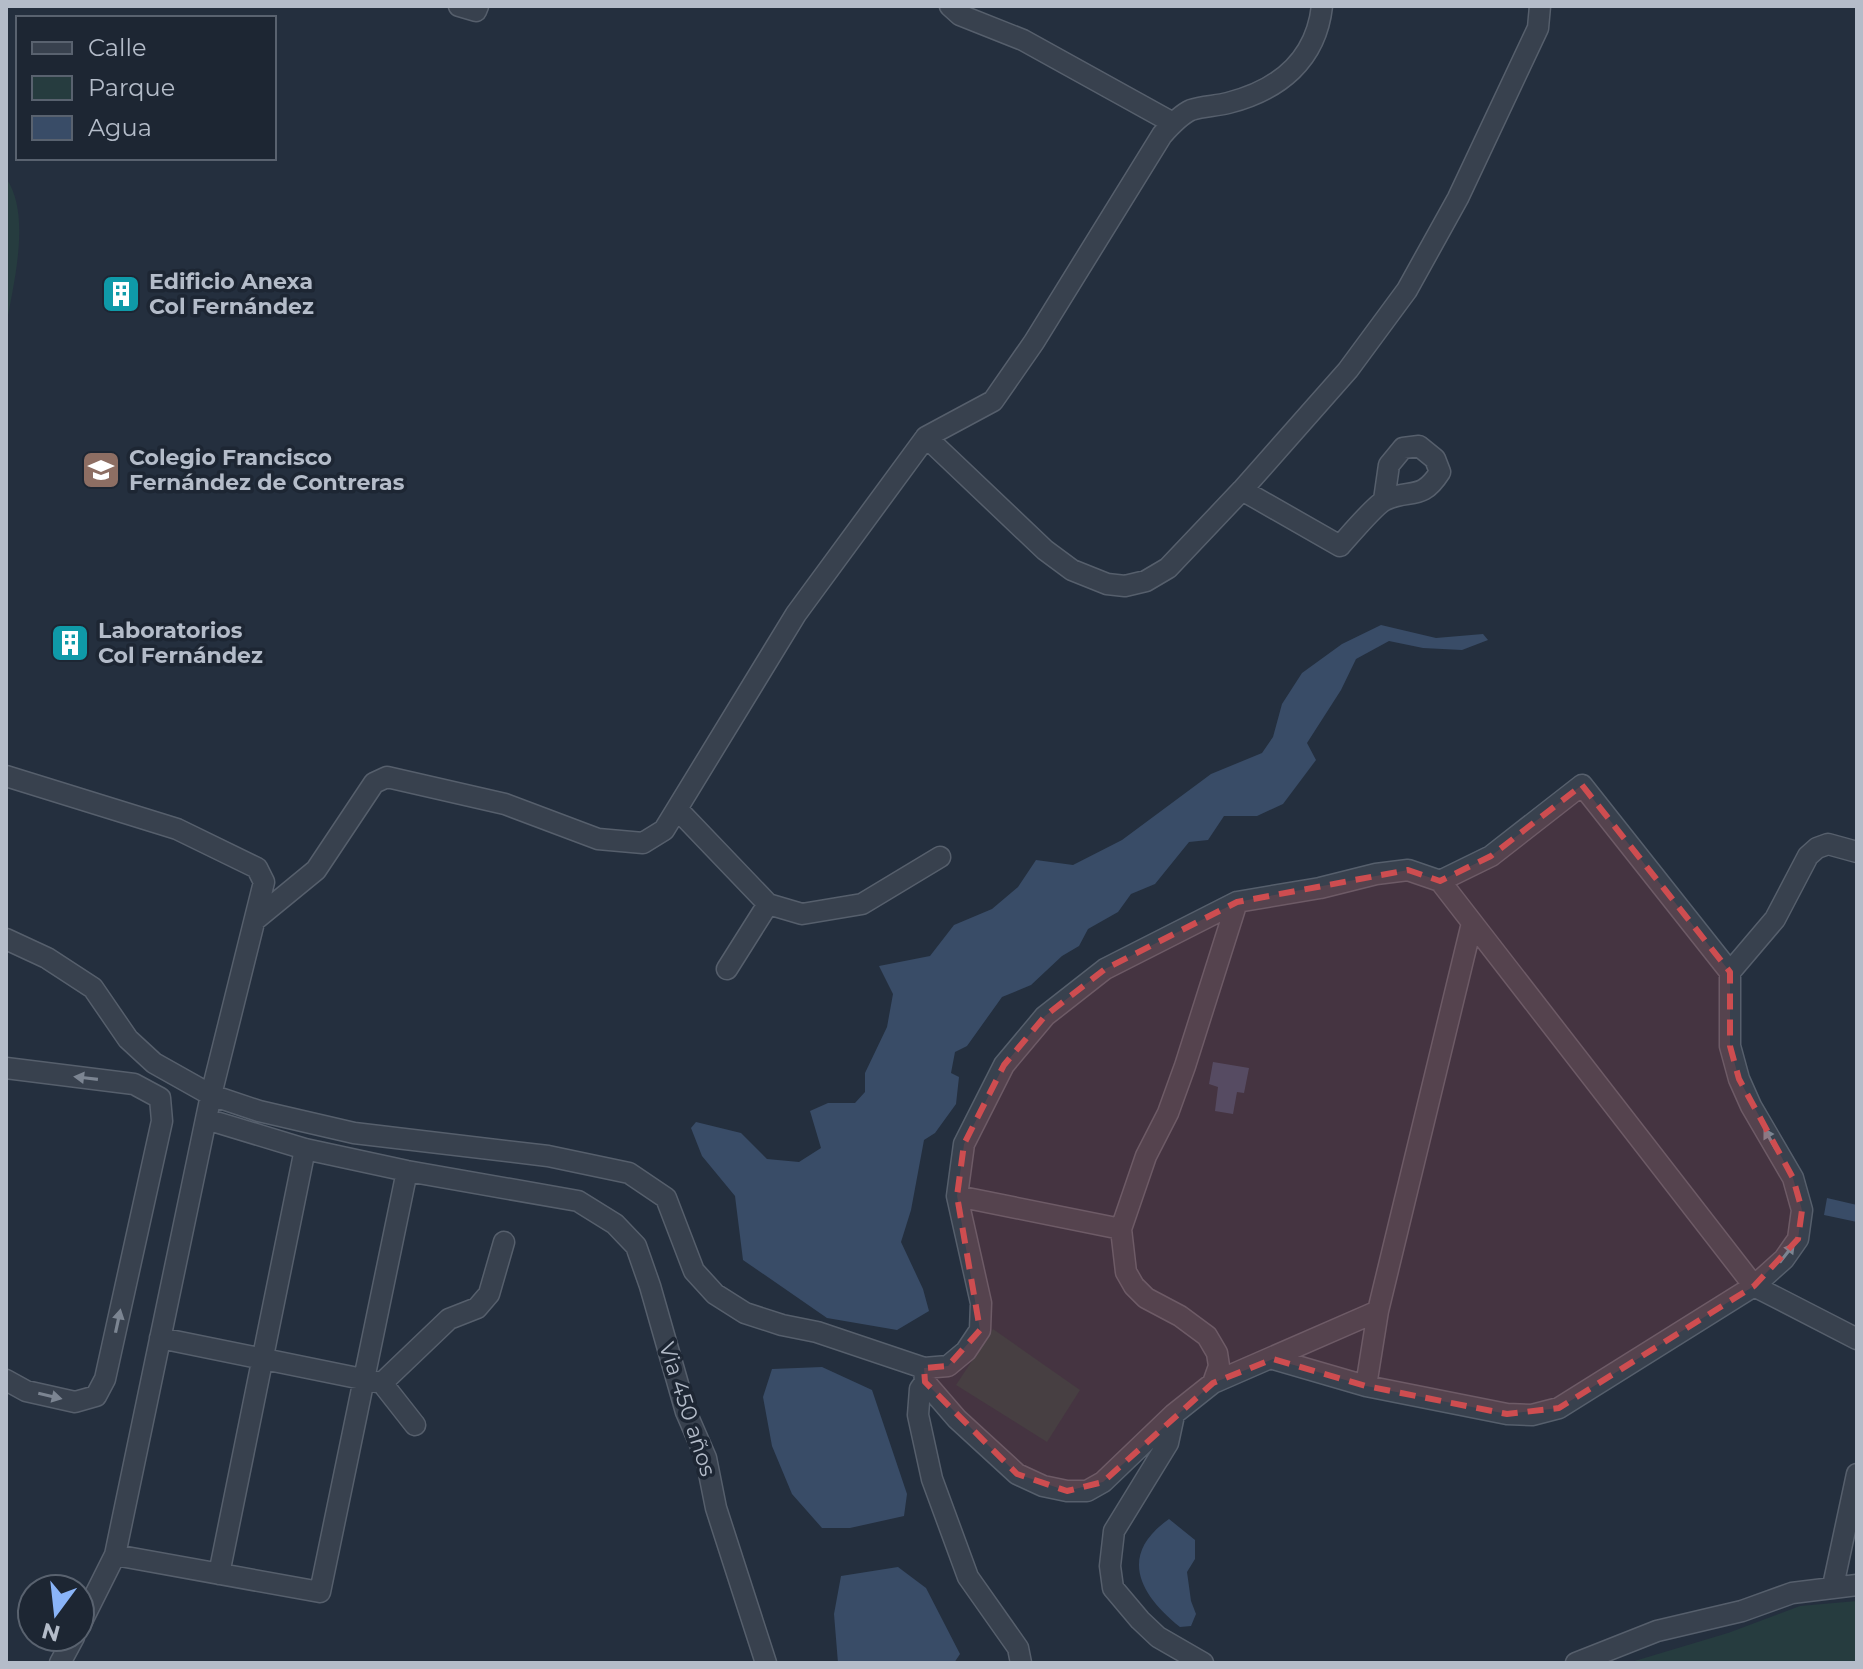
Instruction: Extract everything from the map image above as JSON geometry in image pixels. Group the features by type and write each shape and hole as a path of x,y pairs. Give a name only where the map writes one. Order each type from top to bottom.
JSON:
{"street":[{"path":"950,6 960,15 1023,40 1173,123"},
{"path":"255,920 316,870 374,783 387,777 505,804 598,839 643,843 664,830 796,614 926,437 993,401 1034,342 1162,135 1191,110 1263,92 1288,75 1308,52 1320,29 1325,6"},
{"path":"926,437 1045,550 1072,570 1107,584 1125,586 1146,581 1168,568 1348,370 1407,290 1458,198 1538,28 1540,6"},
{"path":"1242,490 1340,546 1384,500"},
{"path":"6,776 177,829 257,868 264,882 211,1095 115,1555 96,1593"},
{"path":"1273,1359 1366,1386 1507,1414 1532,1415 1559,1408 1754,1286 1784,1259 1798,1239 1802,1210 1793,1178 1751,1106 1739,1079 1730,1046 1730,972 1582,785 1491,856 1440,881"},
{"path":"678,810 768,904 802,914 862,904 940,857"},
{"path":"1730,972 1775,919 1808,856 1828,844 1857,852"},
{"path":"924,1375 948,1366 966,1351 980,1330 981,1303 957,1196 964,1144 1004,1065 1045,1016 1105,969 1237,902 1408,870 1440,881 1754,1286 1857,1339"},
{"path":"1213,1383 1219,1366 1217,1353 1207,1336 1180,1316 1146,1298 1134,1286 1126,1272 1121,1229 1146,1156 1168,1113 1185,1066 1237,902"},
{"path":"727,969 768,904"},
{"path":"1366,1386 1378,1311 1472,923"},
{"path":"6,939 47,958 93,988 128,1039 154,1063 211,1095 259,1111 354,1133 548,1156 629,1173 666,1198 694,1271 715,1294 745,1313 817,1332 924,1375 957,1419 1017,1474 1043,1486 1087,1491 1103,1482 1174,1414 1213,1383 1378,1311"},
{"path":"6,1068 134,1084 160,1098 162,1121 105,1379 96,1396 75,1402 26,1391 6,1380"},
{"name":"Via 450 años","path":"206,1119 305,1149 407,1171 558,1195 578,1201 615,1224 636,1246 650,1286 686,1412 706,1458 716,1508 766,1663"},
{"path":"219,1574 305,1149"},
{"path":"115,1555 320,1592 373,1381 407,1171"},
{"path":"957,1196 1121,1229"},
{"path":"373,1381 449,1319 477,1308 489,1294 504,1242"},
{"path":"160,1338 373,1381 415,1425"},
{"path":"924,1375 918,1415 940,1502 968,1577 1018,1648 1021,1663"},
{"path":"1174,1414 1168,1443 1114,1531 1110,1566 1113,1588 1140,1620 1158,1637 1203,1663"},
{"path":"1833,1586 1857,1474"},
{"path":"1576,1663 1657,1631 1742,1611 1792,1593 1857,1585"}],"highlighted area":[{"path":"1582,785 1730,972 1730,1046 1739,1079 1793,1178 1802,1210 1798,1239 1754,1286 1559,1408 1507,1414 1366,1386 1273,1359 1213,1383 1103,1482 1067,1491 1017,1474 925,1382 924,1368 948,1366 980,1330 957,1196 964,1144 1004,1065 1045,1016 1105,969 1237,902 1408,870 1440,881 1491,856"}],"green space":[{"path":"6,178 14,193 19,230 16,271 6,327"},
{"path":"993,1329 1080,1390 1047,1442 956,1385"},
{"path":"1857,1601 1857,1663 1628,1663 1728,1633 1800,1606"}],"water":[{"path":"1381,625 1436,638 1483,634 1488,640 1462,650 1423,648 1389,641 1356,659 1341,690 1307,743 1316,760 1283,804 1257,816 1224,816 1208,840 1189,842 1155,884 1131,894 1118,912 1088,929 1079,946 1062,956 1031,985 1002,997 967,1046 955,1052 951,1073 959,1077 956,1104 935,1133 924,1140 911,1210 901,1242 923,1289 929,1311 897,1330 827,1318 743,1260 735,1196 702,1156 691,1128 696,1122 741,1133 767,1159 799,1162 821,1148 810,1111 828,1103 855,1103 865,1092 865,1073 887,1027 893,994 879,966 930,956 954,925 992,909 1018,887 1036,860 1073,865 1122,840 1211,774 1262,753 1273,737 1282,704 1302,673 1342,644"},
{"path":"1213,1062 1249,1068 1244,1093 1237,1092 1233,1114 1215,1111 1218,1087 1209,1084"},
{"path":"1827,1198 1857,1205 1857,1222 1824,1215"},
{"path":"822,1367 872,1390 907,1494 904,1516 850,1528 822,1528 792,1494 772,1446 763,1397 772,1369"},
{"path":"1169,1519 1195,1540 1195,1559 1187,1572 1196,1614 1191,1626 1180,1627 1166,1614 1145,1588 1140,1574 1139,1560 1143,1546"},
{"path":"898,1567 926,1588 960,1654 954,1663 838,1663 834,1614 841,1576"}],"place":[{"name":"Edificio Anexa Col Fernández","path":"121,294"},
{"name":"Colegio Francisco Fernández de Contreras","path":"101,470"},
{"name":"Laboratorios Col Fernández","path":"70,643"}]}
